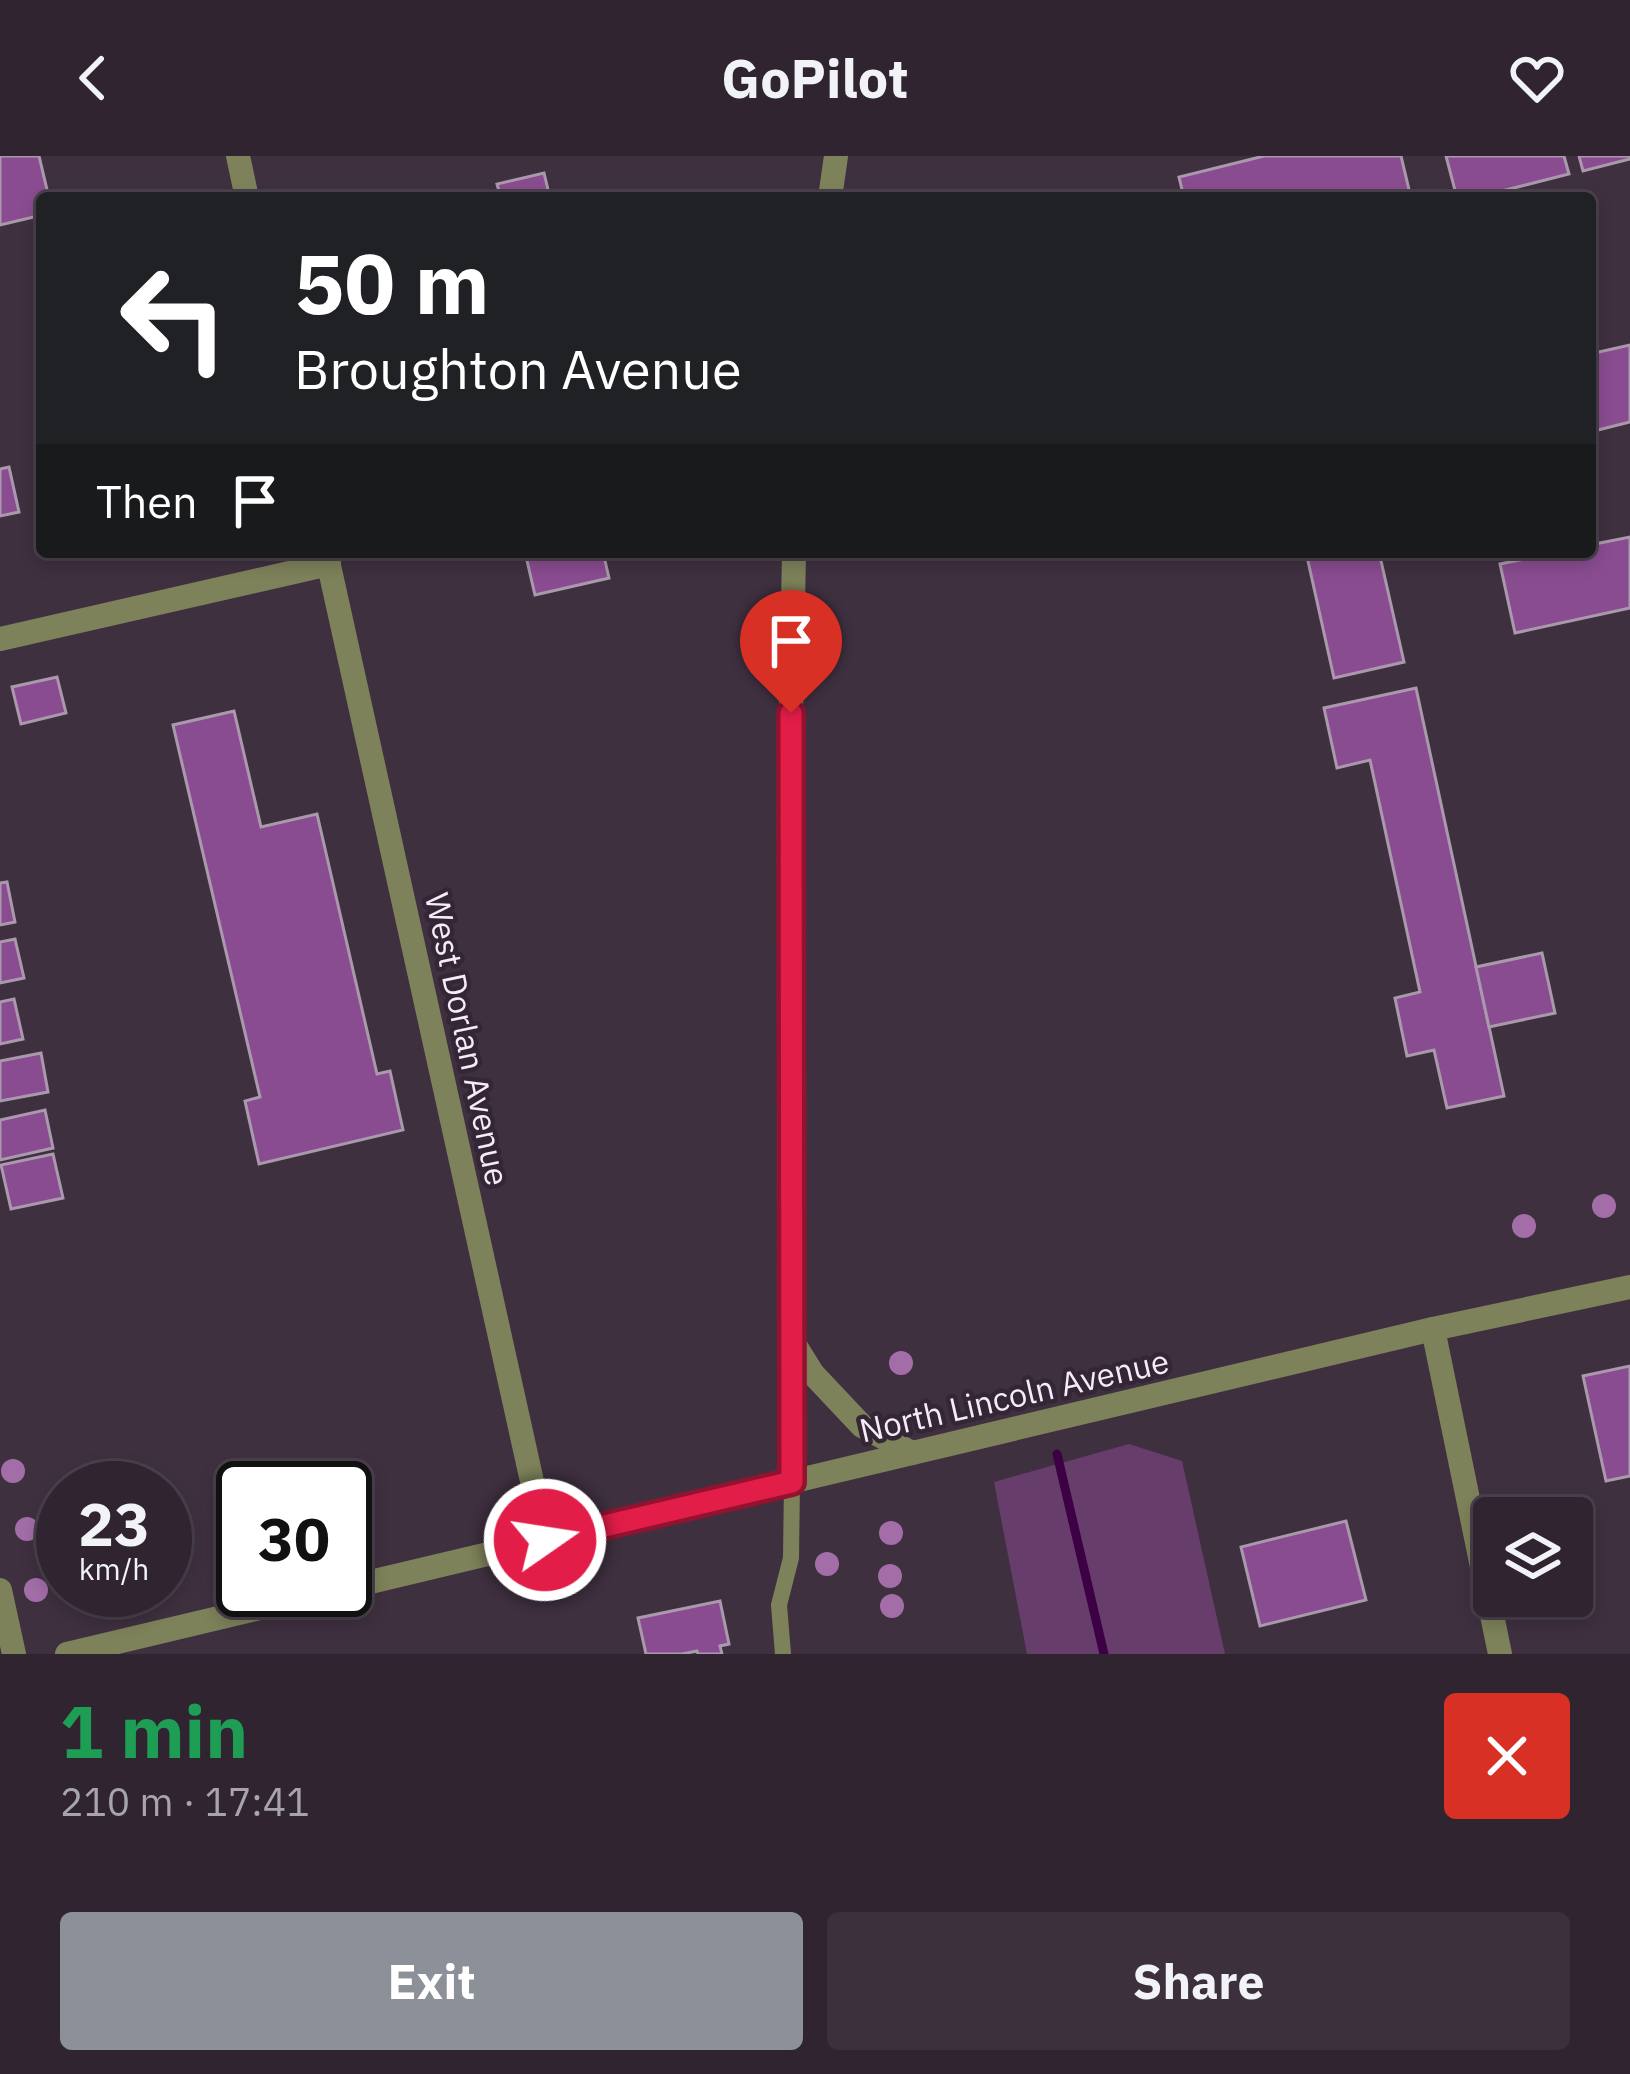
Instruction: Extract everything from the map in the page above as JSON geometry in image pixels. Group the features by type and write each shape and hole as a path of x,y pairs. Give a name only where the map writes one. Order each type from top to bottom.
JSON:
{"street":[{"path":"238,156 246,192"},
{"path":"831,192 836,156"},
{"path":"0,639 328,558"},
{"name":"West Dorlan Avenue","path":"328,558 545,1540"},
{"path":"792,1482 794,558"},
{"name":"North Lincoln Avenue","path":"372,1582 1433,1329 1630,1287"},
{"path":"1433,1329 1500,1654"},
{"path":"792,1340 813,1374 862,1426 912,1453"},
{"path":"0,1590 14,1654"},
{"path":"68,1654 223,1617"}],"lane":[{"path":"783,1654 779,1605 791,1558 792,1482"}],"shaded area":[{"path":"1129,1444 1182,1461 1225,1654 1027,1654 994,1482"}],"building":[{"path":"0,156 39,156 48,192 36,192 36,216 0,225"},
{"path":"1264,156 1401,156 1410,192 1183,192 1179,177"},
{"path":"1446,156 1564,156 1569,174 1498,192 1455,192"},
{"path":"1579,156 1630,156 1630,159 1583,171"},
{"path":"544,173 549,192 499,192 497,184"},
{"path":"1630,345 1630,422 1596,430 1596,353"},
{"path":"9,467 19,512 0,516 0,469"},
{"path":"1630,537 1630,608 1515,633 1500,564 1530,558 1596,558 1596,544"},
{"path":"526,558 604,558 609,578 535,595"},
{"path":"1307,558 1380,558 1404,662 1334,678"},
{"path":"57,677 66,713 21,724 12,687"},
{"path":"1416,688 1504,1096 1447,1108 1434,1050 1407,1056 1395,998 1420,992 1370,760 1337,768 1324,708"},
{"path":"234,711 261,827 317,814 377,1074 390,1071 403,1130 259,1164 245,1101 260,1097 173,725"},
{"path":"7,882 15,922 0,925 0,883"},
{"path":"15,939 24,978 0,983 0,942"},
{"path":"1542,953 1555,1013 1489,1027 1476,967"},
{"path":"14,999 23,1039 0,1044 0,1002"},
{"path":"41,1053 48,1092 0,1101 0,1061"},
{"path":"45,1110 53,1148 0,1160 0,1120"},
{"path":"53,1154 63,1198 11,1209 1,1165"},
{"path":"1630,1366 1630,1476 1606,1481 1583,1376"},
{"path":"1346,1521 1366,1600 1260,1626 1241,1547"},
{"path":"720,1601 729,1644 720,1646 722,1654 646,1654 638,1618"}],"waterway":[{"path":"1057,1454 1104,1654"}],"route":[{"path":"545,1540 792,1482 791,713"}]}
